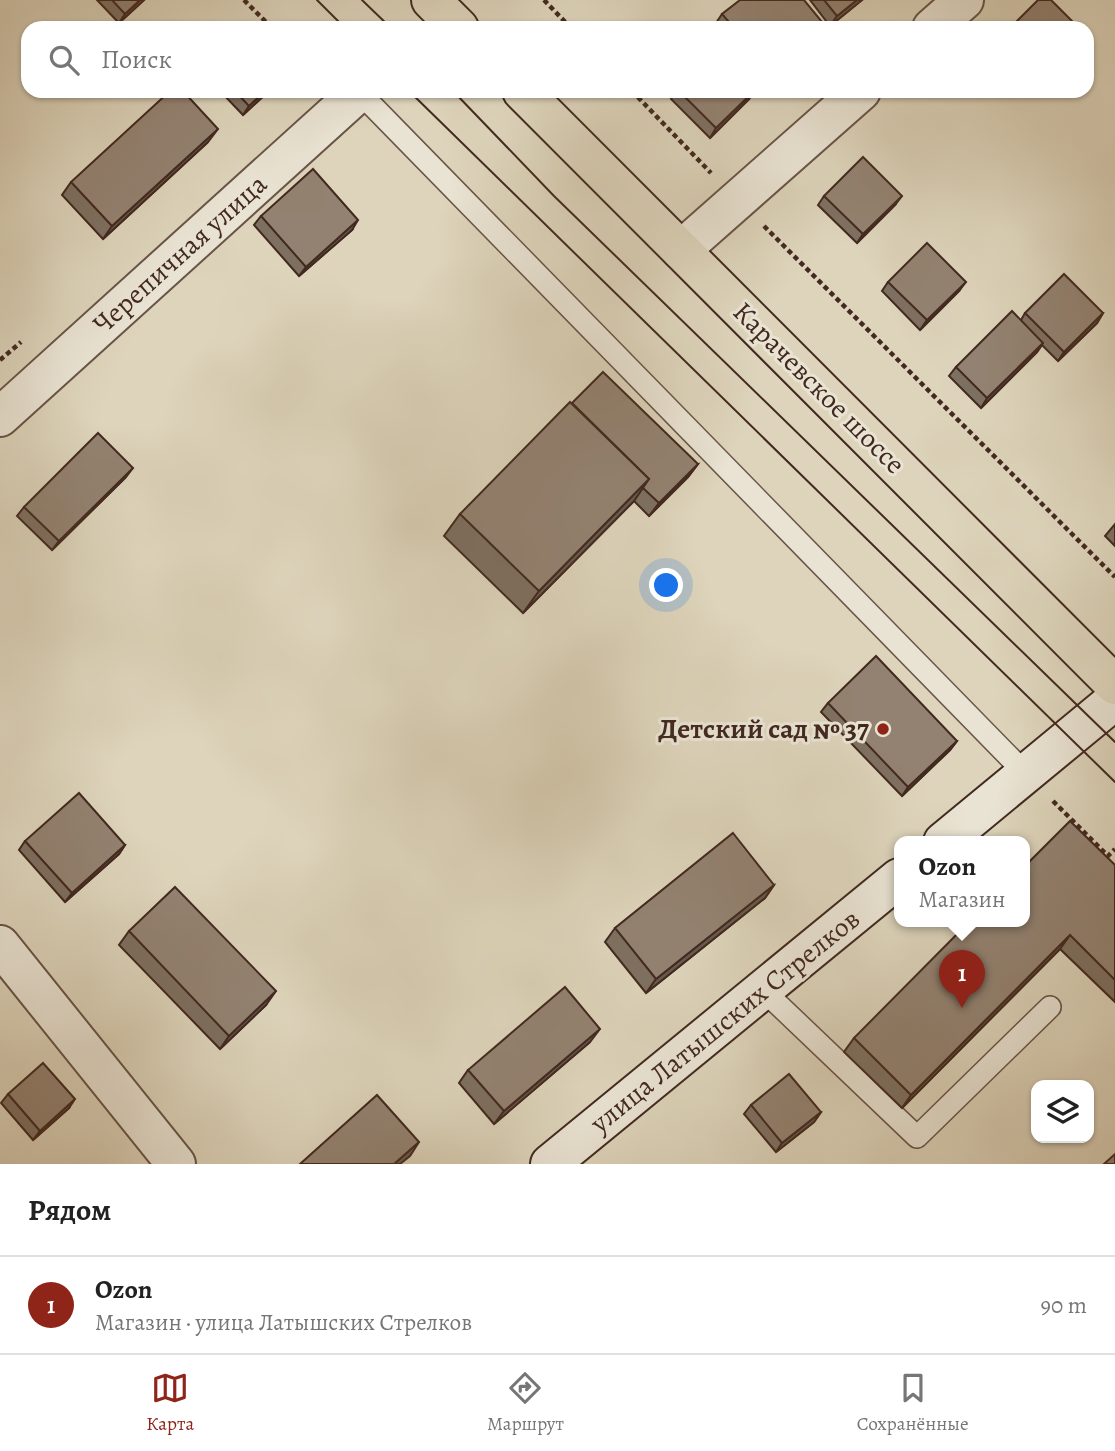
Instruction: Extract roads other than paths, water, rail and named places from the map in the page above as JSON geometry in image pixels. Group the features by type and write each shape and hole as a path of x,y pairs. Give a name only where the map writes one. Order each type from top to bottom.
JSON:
{"highway":[{"name":"Карачевское шоссе","path":"529,98 1115,685"}],"street":[{"path":"940,21 964,0"},
{"name":"Черепичная улица","path":"0,416 352,98"},
{"path":"681,250 853,98"},
{"path":"950,836 1115,700"},
{"name":"улица Латышских Стрелков","path":"550,1164 894,882"},
{"path":"0,945 176,1164"}],"lane":[{"path":"367,98 1026,774"},
{"path":"763,989 917,1137 1050,1006"}],"tram line":[{"path":"317,0 338,21"},
{"path":"362,0 384,21"},
{"path":"416,98 1115,782"},
{"path":"460,98 554,196 1115,742"}],"place":[{"name":"Детский сад № 37","path":"883,729"},
{"name":"Ozon","path":"962,1008"}]}
